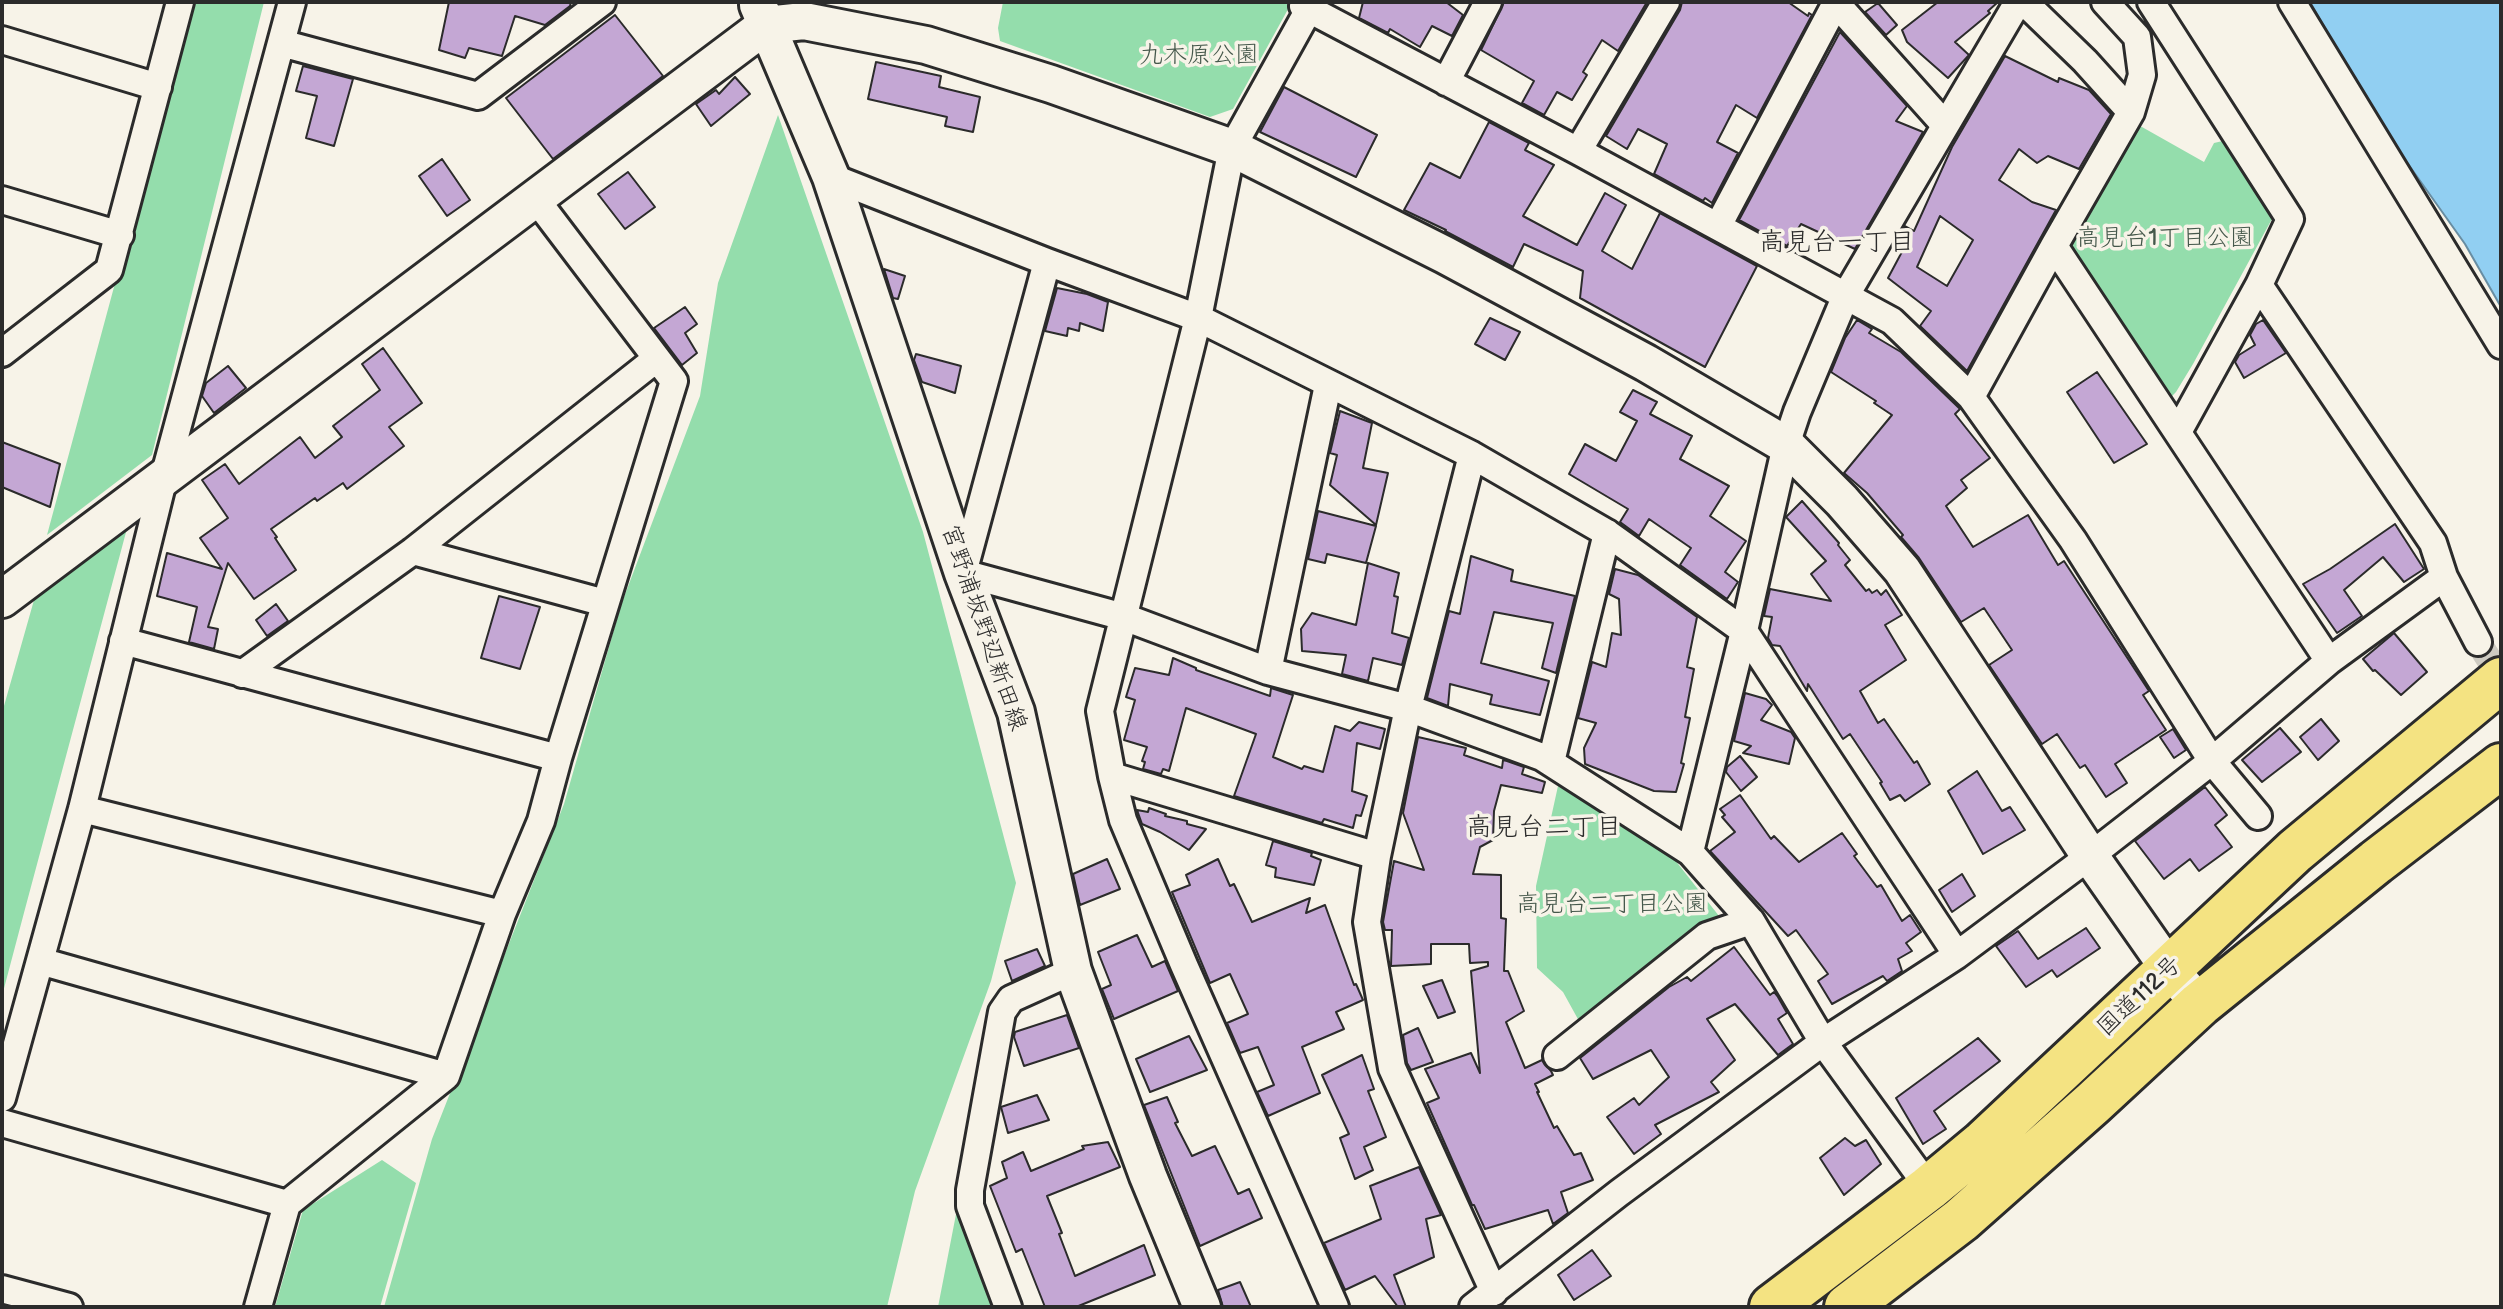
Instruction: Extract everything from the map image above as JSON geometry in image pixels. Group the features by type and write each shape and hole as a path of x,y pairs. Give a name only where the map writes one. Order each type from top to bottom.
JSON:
{"highway":[{"name":"国道112号","path":"1772,1307 1929,1188 2044,1088 2295,851 2501,680"},
{"name":"国道112号","path":"1847,1307 1961,1220 2200,1004 2501,766"}],"street":[{"path":"2,353 109,270 180,2"},
{"path":"2,1098 82,809 164,477 292,2"},
{"path":"281,43 478,96 602,2"},
{"path":"1446,82 1488,2"},
{"path":"1578,151 1666,2"},
{"path":"1718,226 1835,2 1945,125"},
{"path":"1690,852 1786,445 1797,412 1846,295 2021,2 2085,61 2131,112"},
{"path":"1971,397 2131,112 2142,75 2137,37 2105,2"},
{"path":"2151,2 2290,219 2259,285 2178,432"},
{"path":"2292,2 2501,345"},
{"path":"1335,1307 1123,820 1100,711 1198,318 1232,148 1308,6 1892,321 1971,397 2073,540 2212,761 2258,816"},
{"path":"2,599 535,198 762,14 804,21 926,45 1051,84 1232,148 1445,255 1646,363 1786,445 1842,501 1902,570 2090,856 2169,969 2200,1004"},
{"name":"宮野浦坂野辺新田線","path":"762,14 831,177 963,573 1016,712 1073,971 1148,1176 1202,1307"},
{"path":"2,40 158,87"},
{"path":"831,177 1198,318 1472,455 1607,533 1744,631 1957,955"},
{"path":"258,1307 287,1204 446,1076 502,914 541,821 674,381 535,198"},
{"path":"2,200 120,235"},
{"path":"2054,246 2329,661"},
{"path":"1047,262 963,573 1124,617 1268,671 1408,708 1551,762 1690,852 1751,921 1823,1042 1929,1188"},
{"path":"2259,285 2433,543 2444,577 2478,642"},
{"path":"242,674 413,551 656,359"},
{"path":"1268,671 1328,385"},
{"path":"1472,455 1408,708 1377,856 1367,922 1392,1068 1483,1299 1619,1193 1823,1042 1957,955 2090,856 2212,761 2329,661 2444,577"},
{"path":"1551,762 1607,533"},
{"path":"413,551 605,603"},
{"path":"123,641 558,758"},
{"path":"1112,776 1377,856"},
{"path":"82,809 502,914"},
{"path":"1557,1056 1707,936 1751,921"},
{"path":"40,961 446,1076"},
{"path":"1008,1307 970,1206 970,1190 1002,1012 1011,999 1073,971"},
{"path":"2,1123 287,1204"},
{"path":"2,1289 69,1307"}],"green space":[{"path":"191,2 264,2 152,455 47,535"},
{"name":"九木原公園","path":"1003,2 1292,2 1233,109 1210,117 1000,41 998,28"},
{"path":"778,115 923,532 1016,883 991,981 915,1191 887,1307 384,1307 432,1139 564,804 621,605 700,396 718,283"},
{"name":"高見台1丁目公園","path":"2136,126 2204,162 2214,143 2227,140 2273,217 2193,364 2171,397 2165,395 2067,250 2067,240"},
{"path":"129,521 2,996 2,713 36,593"},
{"name":"高見台二丁目公園","path":"1558,786 1640,831 1675,860 1719,916 1579,1021 1563,992 1537,968 1536,886"},
{"path":"382,1160 416,1183 380,1307 275,1307 303,1210"},
{"path":"958,1204 999,1307 938,1307"}],"water":[{"path":"2310,2 2501,2 2501,307 2465,244 2381,126"}],"building":[{"path":"449,2 571,2 545,25 515,16 502,56 469,48 465,58 439,50"},
{"path":"1363,2 1446,2 1463,15 1452,36 1432,26 1420,47 1390,29 1388,33 1359,18"},
{"path":"1504,2 1647,2 1618,51 1602,40 1583,72 1587,75 1572,100 1557,92 1544,115 1522,103 1534,81 1481,50"},
{"path":"1682,2 1788,2 1808,16 1809,13 1812,15 1757,118 1736,105 1717,142 1738,153 1712,203 1654,174 1667,144 1638,129 1627,149 1606,136"},
{"path":"1938,2 1998,2 1988,11 1990,13 1955,42 1969,55 1948,78 1907,42 1902,30"},
{"path":"1878,3 1897,25 1886,35 1865,12"},
{"path":"615,15 663,76 553,159 506,98"},
{"path":"1840,32 1907,106 1896,121 1923,132 1855,249 1801,224 1787,246 1739,220"},
{"path":"2005,56 2058,82 2059,78 2089,90 2111,114 2079,169 2048,156 2037,163 2019,149 1999,180 2032,202 2056,210 1967,371 1920,326 1931,311 1888,278 1904,248 1895,244 1905,226 1914,231 1952,147","holes":["1940,216 1973,240 1947,286 1917,267"]},
{"path":"876,62 941,76 939,87 980,97 973,132 945,126 947,117 868,99"},
{"path":"303,66 353,79 334,146 306,138 317,96 296,91"},
{"path":"735,77 750,94 711,126 696,104 716,90 719,94"},
{"path":"1284,87 1377,135 1356,177 1260,132"},
{"path":"1489,122 1529,143 1525,150 1554,165 1523,216 1577,245 1605,193 1626,205 1602,251 1632,269 1660,213 1757,266 1705,367 1580,298 1583,271 1524,244 1513,267 1404,210 1430,163 1460,178"},
{"path":"442,159 470,200 447,216 419,176"},
{"path":"628,172 655,207 625,229 598,194"},
{"path":"884,269 905,276 898,299 893,298"},
{"path":"1057,288 1108,302 1103,331 1080,323 1079,331 1068,328 1067,336 1045,331"},
{"path":"685,307 697,324 685,333 697,353 682,365 654,328"},
{"path":"1490,318 1520,332 1505,360 1475,344"},
{"path":"1857,320 1872,329 1869,333 1901,352 1960,409 1955,414 1990,458 1961,480 1967,488 1946,506 1973,547 2028,515 2058,565 2064,561 2149,691 2143,695 2166,730 2115,764 2127,783 2106,797 2085,765 2080,768 2057,734 2042,744 1989,665 2012,650 1984,608 1961,622 1919,558 1901,537 1903,535 1867,493 1844,473 1892,415 1831,372 1845,338"},
{"path":"2263,320 2286,353 2244,378 2235,362 2239,355 2255,345 2250,335 2256,324"},
{"path":"383,348 422,403 389,427 404,446 347,489 343,483 317,501 315,498 271,529 296,570 254,599 228,563 208,627 218,629 214,649 189,642 197,607 157,596 167,553 222,569 200,538 228,518 202,480 225,464 239,484 300,437 315,458 342,437 333,426 380,390 362,364"},
{"path":"916,354 961,366 955,393 922,382 914,360"},
{"path":"228,366 246,388 214,413 202,396 206,383"},
{"path":"2097,372 2147,444 2114,463 2067,392"},
{"path":"1633,390 1657,402 1650,414 1692,436 1680,459 1729,486 1710,516 1746,541 1725,572 1738,582 1727,599 1680,565 1691,548 1649,519 1639,536 1620,522 1628,509 1569,474 1585,444 1616,461 1637,421 1620,412"},
{"path":"1340,411 1372,423 1363,468 1388,473 1376,525 1330,485 1337,455 1330,453"},
{"path":"2,442 60,464 50,507 2,487"},
{"path":"1802,501 1839,543 1850,560 1845,565 1866,591 1869,589 1872,593 1877,590 1881,595 1886,590 1902,615 1885,625 1906,660 1860,691 1878,723 1884,719 1914,763 1917,761 1930,784 1905,801 1900,795 1890,800 1882,782 1850,734 1843,739 1808,684 1807,691 1780,646 1772,645 1768,638 1772,617 1764,616 1770,589 1831,601 1811,574 1826,561 1786,517"},
{"path":"1318,511 1376,526 1366,563 1327,554 1325,563 1308,559"},
{"path":"2395,524 2424,569 2404,582 2383,557 2344,590 2362,616 2337,633 2303,584"},
{"path":"1471,556 1513,570 1511,581 1575,596 1556,673 1542,668 1553,623 1494,612 1481,663 1549,681 1540,715 1490,704 1492,695 1450,684 1448,706 1427,698 1449,611 1460,614"},
{"path":"1368,563 1399,573 1392,633 1409,638 1402,665 1373,658 1368,681 1342,674 1346,655 1302,651 1301,629 1312,613 1356,625"},
{"path":"1615,569 1638,575 1697,617 1687,667 1694,669 1685,717 1690,718 1681,763 1684,764 1676,792 1654,791 1585,764 1584,748 1596,723 1578,718 1592,662 1606,667 1612,633 1621,635 1619,599 1609,594"},
{"path":"499,596 540,607 520,669 481,658"},
{"path":"276,604 288,621 267,636 256,620"},
{"path":"2394,633 2427,672 2401,695 2363,659"},
{"path":"1173,658 1196,670 1270,696 1271,688 1293,695 1273,757 1302,769 1304,766 1323,772 1335,726 1350,731 1359,722 1385,729 1380,749 1357,743 1352,791 1367,796 1361,816 1356,815 1353,828 1324,819 1322,823 1234,796 1256,734 1186,708 1169,771 1163,769 1161,774 1143,769 1145,762 1142,761 1147,747 1124,740 1135,700 1126,697 1135,668 1169,675"},
{"path":"1745,693 1766,699 1772,705 1761,720 1791,732 1795,738 1789,764 1743,753 1751,746 1734,741"},
{"path":"2321,719 2339,741 2318,760 2300,737"},
{"path":"2280,728 2301,752 2262,782 2242,760"},
{"path":"2173,729 2186,750 2174,758 2160,737"},
{"path":"1418,737 1466,748 1464,755 1502,768 1503,760 1524,767 1522,774 1545,782 1542,793 1501,785 1494,811 1493,840 1480,847 1473,874 1501,875 1501,918 1506,919 1504,971 1508,971 1524,1011 1506,1022 1525,1068 1542,1060 1551,1071 1553,1075 1535,1084 1537,1092 1554,1128 1557,1126 1574,1155 1581,1153 1593,1180 1561,1192 1568,1213 1553,1224 1548,1210 1485,1229 1427,1103 1439,1098 1425,1069 1471,1053 1480,1073 1471,971 1488,966 1488,962 1470,963 1469,944 1431,944 1431,964 1391,966 1392,930 1385,930 1383,922 1394,861 1424,870 1403,813"},
{"path":"1740,756 1757,777 1741,791 1726,772 1727,767"},
{"path":"1977,771 2002,811 2010,807 2025,830 1983,854 1948,791"},
{"path":"2205,787 2227,815 2215,825 2232,847 2199,871 2190,859 2164,879 2135,841"},
{"path":"1740,795 1771,839 1774,836 1799,862 1842,833 1857,854 1854,856 1877,887 1881,885 1902,921 1910,915 1921,932 1906,943 1912,951 1898,959 1902,971 1887,981 1883,976 1832,1004 1818,981 1828,974 1796,930 1788,936 1710,851 1735,832 1722,817 1725,815 1720,809"},
{"path":"1149,808 1206,829 1189,850 1142,824 1137,810 1148,812"},
{"path":"1273,841 1312,853 1311,856 1321,860 1314,885 1275,877 1276,868 1266,865"},
{"path":"1107,859 1120,889 1080,905 1073,874"},
{"path":"1218,859 1252,922 1310,898 1306,913 1325,905 1354,985 1363,1000 1336,1012 1344,1029 1302,1047 1320,1093 1268,1116 1257,1092 1274,1085 1258,1047 1240,1053 1227,1023 1248,1014 1230,974 1210,983 1172,892 1190,885 1186,875"},
{"path":"1962,874 1975,896 1952,912 1939,890"},
{"path":"2086,928 2100,948 2057,977 2052,970 2026,987 1996,946 2018,931 2038,959"},
{"path":"1137,935 1152,967 1165,961 1178,991 1114,1019 1102,989 1111,985 1098,952"},
{"path":"1734,947 1770,995 1774,992 1778,997 1787,1013 1778,1019 1793,1044 1778,1055 1735,1004 1707,1019 1735,1060 1711,1082 1719,1092 1655,1125 1661,1134 1634,1154 1607,1117 1634,1098 1639,1105 1669,1077 1651,1050 1593,1079 1580,1058 1669,987 1687,977 1691,981"},
{"path":"1037,949 1045,966 1012,981 1005,961"},
{"path":"1442,980 1455,1012 1438,1018 1423,986"},
{"path":"1067,1015 1079,1048 1024,1066 1015,1032"},
{"path":"1418,1028 1433,1062 1411,1070 1403,1035"},
{"path":"1189,1036 1207,1070 1150,1092 1136,1059"},
{"path":"1978,1038 2000,1061 1934,1111 1946,1129 1923,1144 1896,1098"},
{"path":"1362,1055 1374,1089 1368,1091 1386,1137 1364,1147 1373,1170 1355,1179 1340,1138 1349,1134 1322,1075"},
{"path":"1037,1095 1049,1120 1008,1133 1001,1107"},
{"path":"1167,1097 1178,1122 1175,1123 1192,1156 1215,1146 1238,1194 1249,1189 1262,1218 1200,1246 1144,1105"},
{"path":"1845,1138 1855,1146 1866,1140 1881,1164 1844,1195 1820,1158"},
{"path":"1108,1142 1120,1167 1047,1196 1062,1233 1059,1234 1075,1276 1144,1245 1155,1275 1076,1307 1045,1307 1022,1249 1016,1252 990,1186 1007,1178 1002,1162 1023,1152 1031,1171 1084,1149 1082,1146"},
{"path":"1419,1167 1441,1215 1426,1219 1434,1257 1394,1275 1406,1307 1398,1307 1375,1276 1345,1290 1324,1243 1381,1219 1370,1186"},
{"path":"1592,1250 1611,1276 1574,1300 1558,1275"},
{"path":"1240,1282 1251,1307 1223,1307 1218,1290"}],"tunnel":[{"path":"2478,642 2501,678"}],"district":[{"name":"高見台一丁目","path":"1837,243"},
{"name":"高見台二丁目","path":"1544,828"}]}
